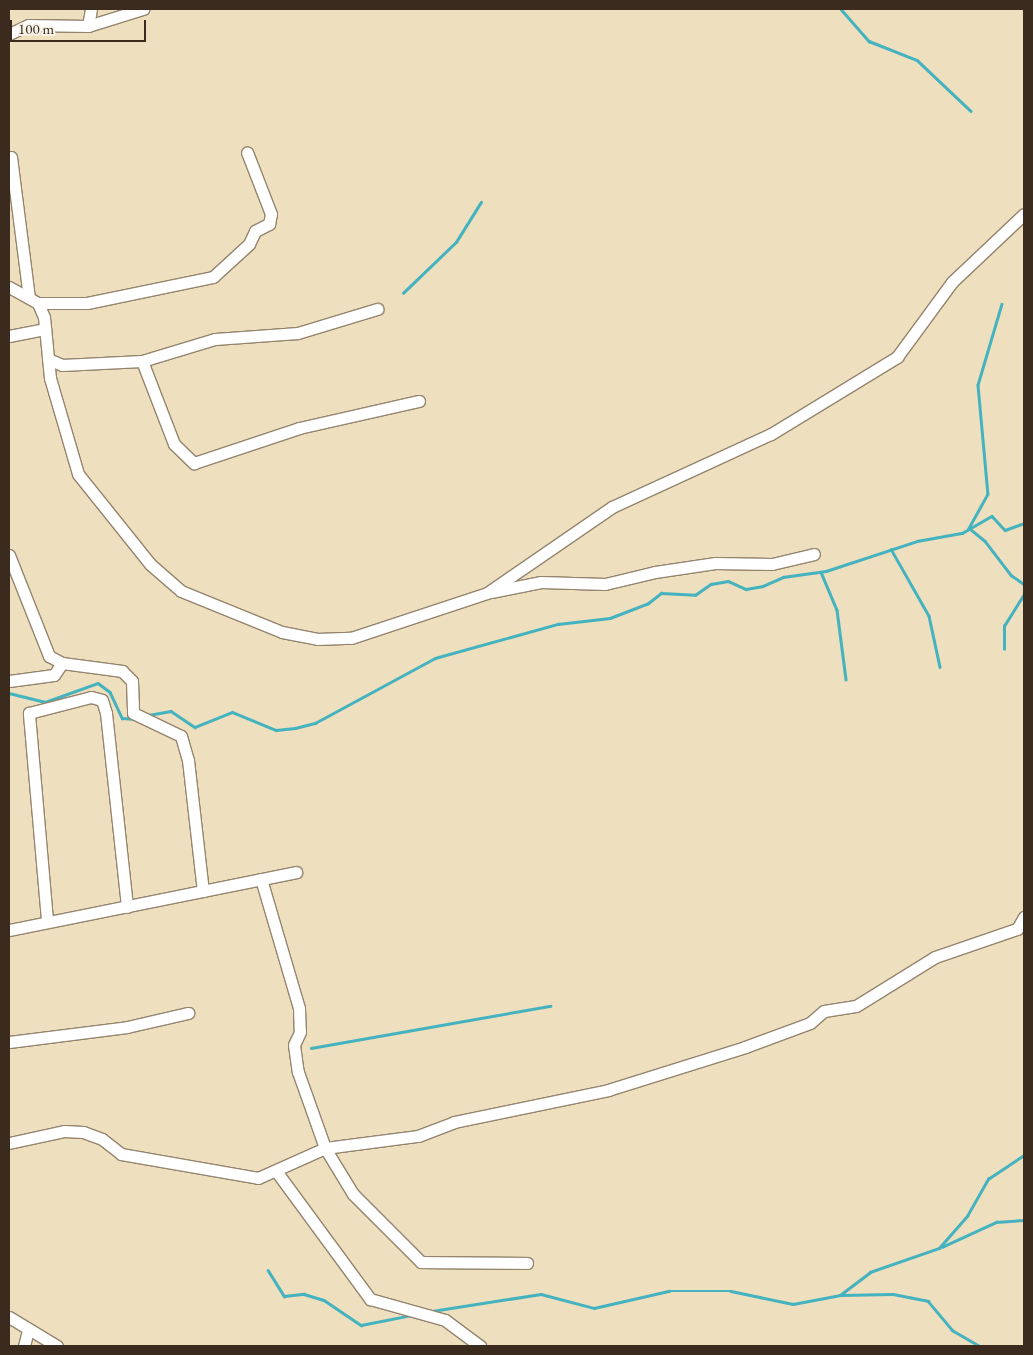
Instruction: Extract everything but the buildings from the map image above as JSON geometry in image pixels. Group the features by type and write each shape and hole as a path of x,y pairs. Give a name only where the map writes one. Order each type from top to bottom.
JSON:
{"street":[{"path":"88,26 91,9"},
{"path":"9,34 28,25 88,26 143,9"},
{"path":"9,287 34,300 87,303 213,277 249,244 255,231 269,224 271,214 247,152"},
{"path":"11,157 34,300 45,329 48,359 62,429 78,474 112,522 181,591 282,632 316,639 351,638 487,593 541,582 605,584 655,572 714,563 772,564 814,554"},
{"path":"487,593 612,508 771,434 897,357 952,282 1024,214"},
{"path":"48,359 62,365 142,361 214,339 298,334 377,309"},
{"path":"9,336 45,329"},
{"path":"142,361 174,444 194,463 299,428 419,401"},
{"path":"9,555 49,656 62,662 122,672 132,681 133,713 181,736 203,891"},
{"path":"9,681 54,675 62,662"},
{"path":"47,920 29,713 92,697 102,700 106,713 127,907"},
{"path":"9,930 47,920 127,907 296,872"},
{"path":"261,879 299,1008 300,1032 294,1045 298,1072 325,1148 353,1194 421,1262 527,1262"},
{"path":"9,1143 64,1131 83,1132 102,1139 121,1154 258,1178 325,1148 418,1136 454,1122 608,1090 745,1047 810,1023 824,1011 856,1006 935,957 1017,929 1024,917"},
{"path":"9,1042 127,1027 188,1013"},
{"path":"276,1171 370,1299 445,1320 480,1346"},
{"path":"9,1318 57,1346"},
{"path":"24,1346 28,1330"}],"waterway":[{"path":"841,9 869,41 917,60 971,111"},
{"path":"403,293 456,242 481,202"},
{"path":"1002,304 978,385 988,494 969,528 985,541 1011,575 1024,584"},
{"path":"148,715 171,711 195,727 232,712 276,730 295,728 315,723 435,658 558,624 610,618 647,604 661,593 695,595 711,584 728,581 746,589 763,586 783,577 826,571 917,541 962,533 992,516 1005,530 1024,523"},
{"path":"891,549 929,616 940,667"},
{"path":"821,572 837,610 846,679"},
{"path":"1004,649 1004,626 1024,594"},
{"path":"9,693 45,702 98,683 110,692 122,718 135,719"},
{"path":"311,1048 550,1006"},
{"path":"432,1311 541,1294 594,1308 669,1291 731,1291 793,1304 840,1295 870,1272 939,1248 967,1216 988,1179 1024,1155"},
{"path":"942,1247 996,1222 1024,1220"},
{"path":"268,1270 284,1296 304,1294 324,1300 361,1325 412,1315"},
{"path":"840,1295 893,1294 928,1301 952,1330 980,1346"}]}
